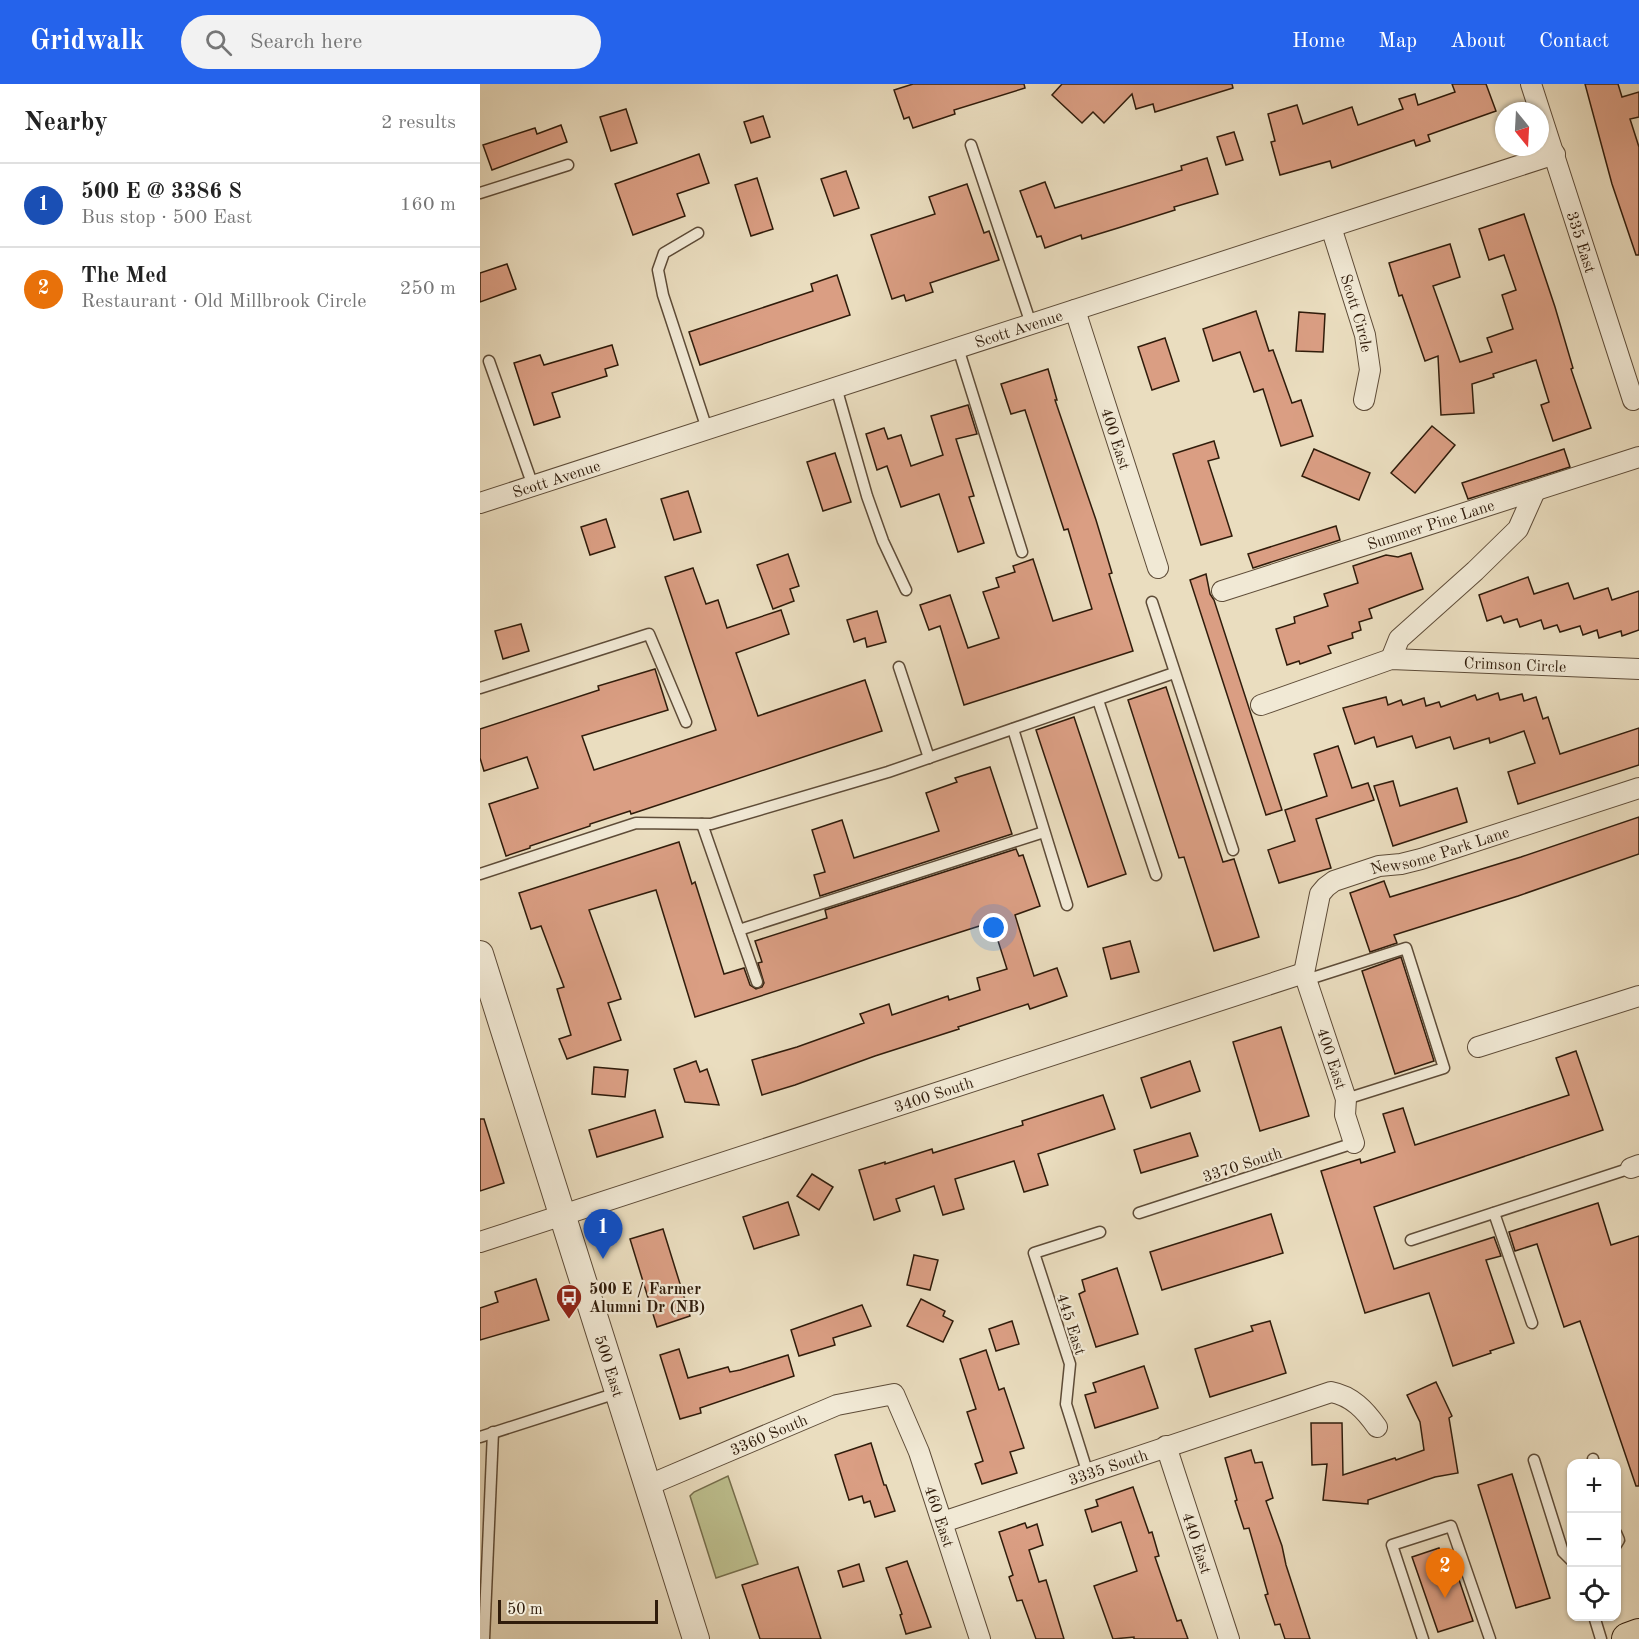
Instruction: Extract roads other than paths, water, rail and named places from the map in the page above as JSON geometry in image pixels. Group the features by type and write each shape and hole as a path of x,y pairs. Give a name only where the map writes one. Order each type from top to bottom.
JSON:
{"main road":[{"path":"1628,1639 1639,1635"}],"street":[{"name":"335 East","path":"1531,84 1633,400"},
{"name":"Scott Avenue","path":"480,503 1555,154"},
{"name":"Scott Circle","path":"1331,227 1365,335 1370,370 1364,400"},
{"name":"400 East","path":"1075,310 1158,568"},
{"name":"Summer Pine Lane","path":"1222,591 1639,458"},
{"path":"1391,659 1399,639 1518,529 1535,491"},
{"name":"Crimson Circle","path":"1261,705 1391,659 1639,669"},
{"name":"Newsome Park Lane","path":"1305,977 1320,894 1334,881 1379,866 1421,859 1639,788"},
{"name":"500 East","path":"480,954 696,1639"},
{"name":"400 East","path":"1305,977 1346,1099 1345,1115 1354,1143"},
{"name":"3400 South","path":"480,1242 1305,977"},
{"path":"1478,1047 1639,996"},
{"name":"3335 South","path":"943,1522 1331,1392 1343,1395 1364,1409 1377,1427"},
{"name":"3360 South","path":"649,1485 837,1405 894,1394"},
{"name":"460 East","path":"894,1394 919,1452 980,1639"},
{"name":"440 East","path":"1166,1446 1229,1639"}],"lane":[{"path":"971,145 1032,324"},
{"path":"480,193 568,165"},
{"path":"698,233 664,253 658,270 663,295 707,429"},
{"path":"958,348 1022,552"},
{"path":"489,361 533,486"},
{"path":"836,387 867,496 883,540 906,590"},
{"path":"1152,602 1233,850"},
{"path":"480,688 649,634 686,722"},
{"path":"899,667 929,758"},
{"path":"480,873 636,823 702,824 722,821 929,758 1174,674"},
{"path":"1098,700 1156,875"},
{"path":"1013,729 1067,905"},
{"path":"702,824 757,982"},
{"path":"739,930 1044,832"},
{"path":"1305,977 1406,948 1444,1068 1346,1099"},
{"name":"3370 South","path":"1139,1213 1354,1143"},
{"path":"1411,1240 1635,1167"},
{"path":"1494,1213 1532,1323"},
{"name":"445 East","path":"1088,1473 1066,1404 1070,1364 1034,1253 1100,1232"},
{"path":"480,1437 620,1392"},
{"path":"484,1639 493,1432"},
{"path":"1534,1460 1563,1552 1567,1556"},
{"path":"1423,1639 1392,1545 1451,1526 1490,1639"},
{"path":"1595,1621 1602,1639"}],"place":[{"name":"500 E @ 3386 S","path":"603,1259"},
{"name":"500 E / Farmer Alumni Dr (NB)","path":"569,1320"},
{"name":"The Med","path":"1445,1598"}]}
